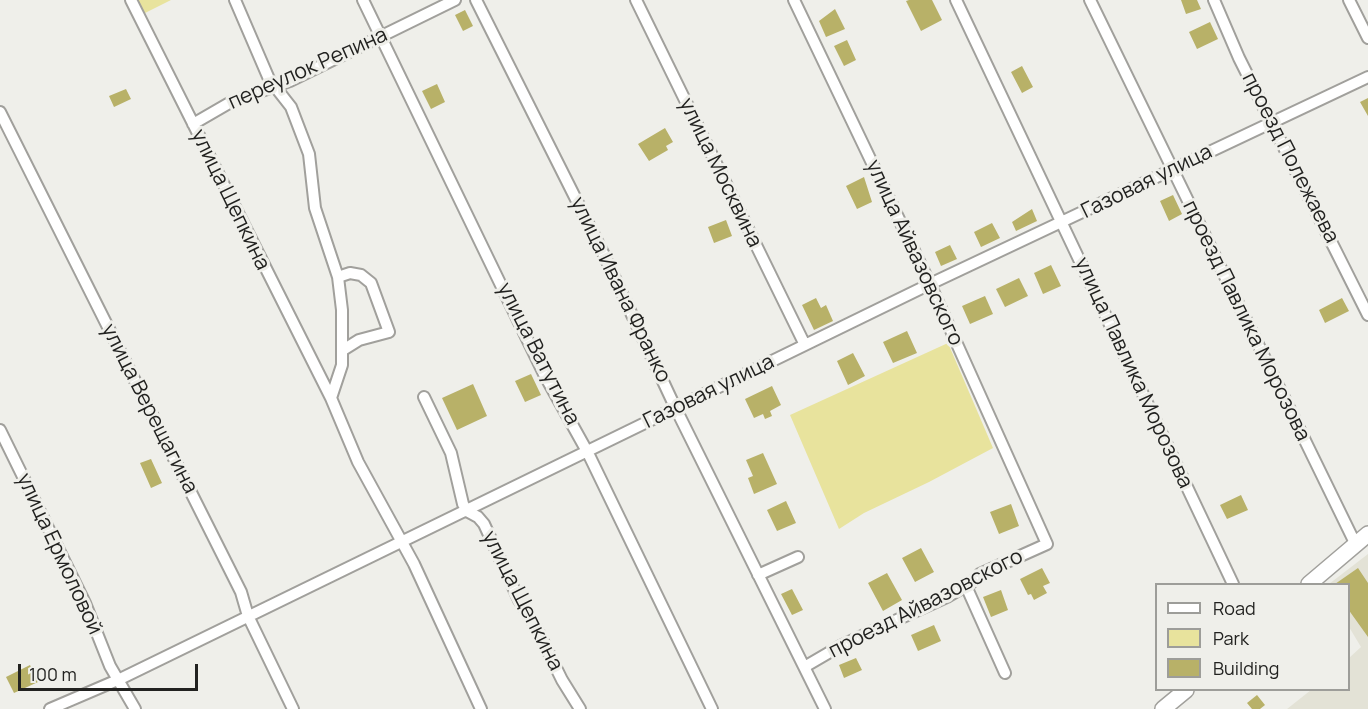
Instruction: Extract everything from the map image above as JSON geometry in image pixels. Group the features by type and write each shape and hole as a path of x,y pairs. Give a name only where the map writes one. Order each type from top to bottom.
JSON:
{"main road":[{"path":"1311,583 1368,534"},
{"path":"1163,709 1185,691"}],"street":[{"name":"улица Щепкина","path":"131,0 260,263 331,399 358,462 414,564 481,709"},
{"path":"235,0 269,79 291,107 302,130 309,154 315,208 338,277 343,350 342,365 331,399"},
{"name":"улица Ватутина","path":"363,0 544,374 588,453 712,709"},
{"name":"переулок Репина","path":"193,124 231,102 275,87 381,38 455,0"},
{"name":"улица Ивана Франко","path":"476,0 604,255 675,407 806,666 825,709"},
{"name":"улица Москвина","path":"636,0 805,345"},
{"name":"улица Айвазовского","path":"794,0 930,284 1047,544"},
{"name":"улица Павлика Морозова","path":"956,0 1232,583"},
{"name":"проезд Павлика Морозова","path":"1090,0 1356,545"},
{"name":"проезд Полежаева","path":"1214,0 1272,124 1368,315"},
{"path":"1349,0 1368,38"},
{"name":"Газовая улица","path":"50,709 120,679 401,541 588,453 675,407 1171,168 1272,124 1368,77"},
{"name":"улица Верещагина","path":"0,112 241,592 248,616 293,709"},
{"path":"338,277 350,273 361,275 371,283 389,332 359,340 343,350"},
{"name":"улица Щепкина","path":"424,397 451,453 467,510 484,524 519,600 580,709"},
{"name":"улица Ермоловой","path":"0,430 85,603 110,666 120,679 135,709"},
{"name":"проезд Айвазовского","path":"806,666 842,645 966,586 980,574 1047,544"},
{"path":"758,575 798,557"},
{"path":"966,586 1005,674"}],"shaded area":[{"path":"1368,554 1368,709 1287,709 1310,691 1350,691 1350,657 1361,647 1350,629 1350,583 1330,583"}],"green space":[{"path":"136,0 171,0 143,14"},
{"path":"948,343 993,448 864,513 839,529 790,415"}],"building":[{"path":"932,0 942,20 921,31 906,1"},
{"path":"1181,0 1197,0 1201,9 1186,14"},
{"path":"835,9 845,29 826,37 819,21"},
{"path":"465,10 473,26 463,31 455,15"},
{"path":"1210,22 1218,39 1197,49 1189,32"},
{"path":"847,40 856,60 844,66 834,46"},
{"path":"1022,66 1033,87 1022,93 1011,72"},
{"path":"437,84 445,102 431,109 422,91"},
{"path":"126,89 131,99 114,107 109,96"},
{"path":"1368,98 1368,116 1360,102"},
{"path":"665,128 673,142 666,146 668,150 649,161 638,144"},
{"path":"864,177 872,202 857,209 846,186"},
{"path":"1173,195 1182,214 1169,221 1160,201"},
{"path":"1032,209 1037,221 1016,231 1012,222"},
{"path":"726,220 732,236 714,243 708,227"},
{"path":"992,223 1000,238 981,247 974,232"},
{"path":"950,245 957,259 941,266 935,252"},
{"path":"1051,265 1061,286 1043,294 1034,273"},
{"path":"1019,278 1028,296 1005,307 996,289"},
{"path":"985,296 993,314 970,324 962,306"},
{"path":"816,298 821,308 826,305 833,321 814,330 802,305"},
{"path":"1342,298 1349,311 1325,323 1319,310"},
{"path":"907,331 917,353 893,363 883,342"},
{"path":"853,353 865,376 848,385 837,361"},
{"path":"531,374 541,395 525,402 515,381"},
{"path":"473,384 487,416 457,430 442,398"},
{"path":"772,386 781,405 770,411 772,416 765,419 763,414 754,418 745,399"},
{"path":"763,453 777,484 754,494 748,478 753,476 746,460"},
{"path":"151,459 162,483 151,488 140,463"},
{"path":"1241,495 1248,510 1227,519 1220,505"},
{"path":"786,501 796,523 777,531 767,510"},
{"path":"1011,504 1019,526 999,534 990,512"},
{"path":"921,548 934,572 915,582 902,558"},
{"path":"1042,568 1050,583 1043,586 1047,593 1034,600 1031,594 1028,595 1020,579"},
{"path":"1358,568 1368,583 1368,637 1350,612 1350,583 1336,583"},
{"path":"887,573 902,600 883,611 868,583"},
{"path":"792,589 803,610 792,615 781,594"},
{"path":"1001,590 1008,610 991,617 983,597"},
{"path":"934,625 941,641 918,651 911,635"},
{"path":"856,658 862,670 844,678 839,665"},
{"path":"30,665 38,682 14,693 6,677"},
{"path":"1257,695 1265,705 1260,709 1252,709 1247,703"}]}
